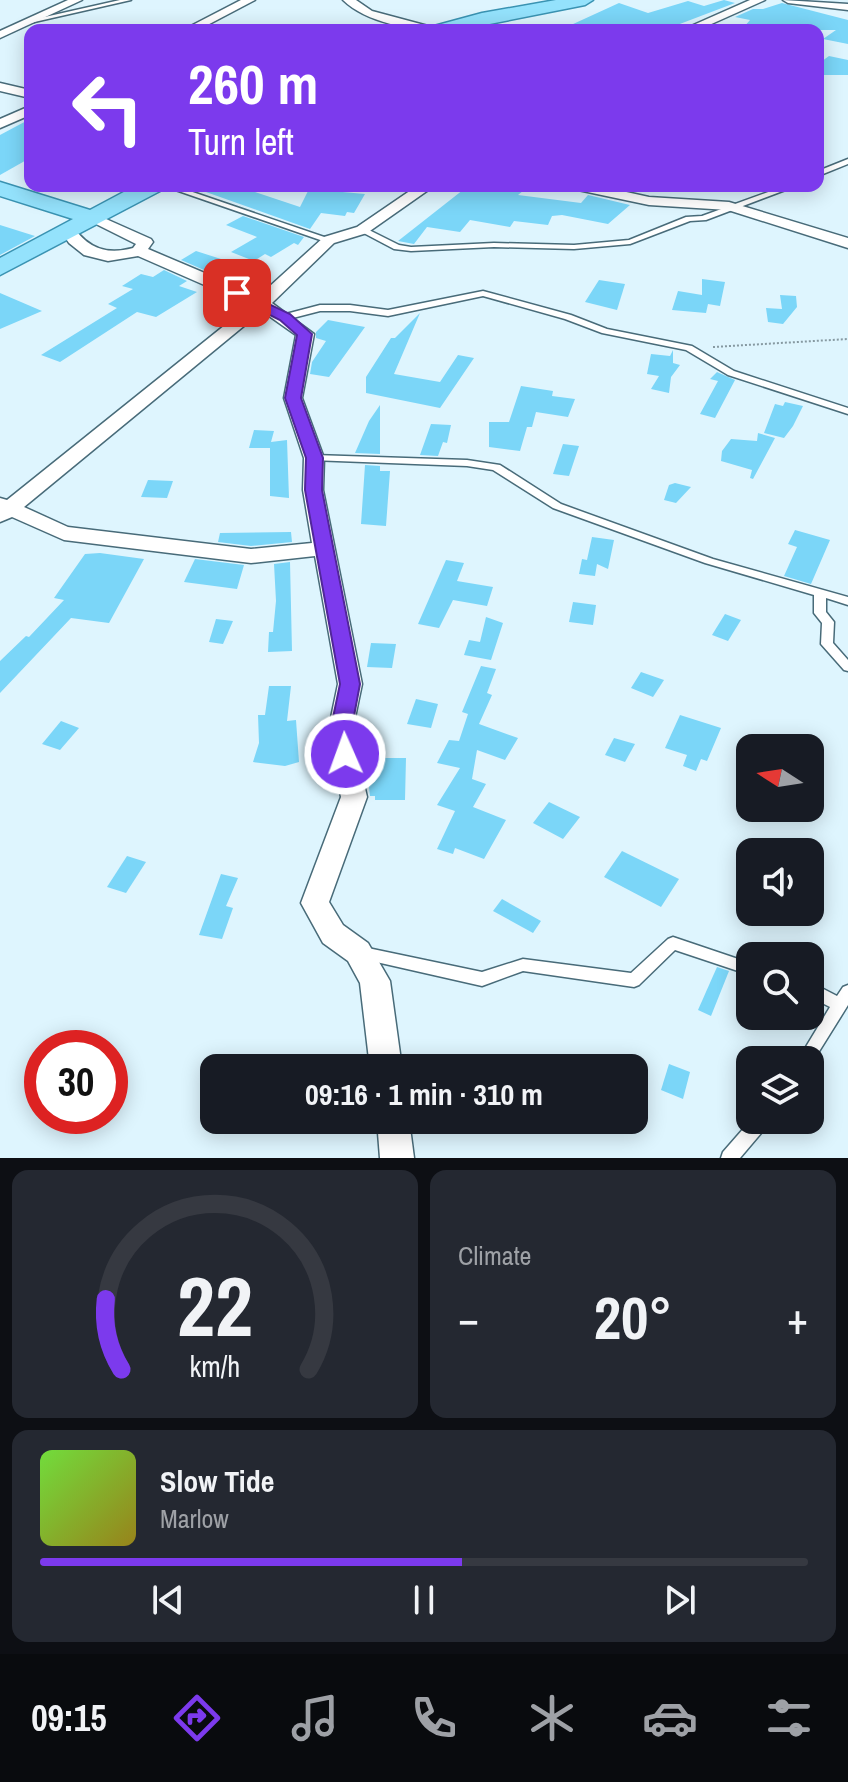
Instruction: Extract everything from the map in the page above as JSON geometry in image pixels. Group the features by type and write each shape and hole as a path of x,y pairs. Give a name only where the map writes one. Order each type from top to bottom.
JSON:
{"main road":[{"path":"463,24 585,0"},
{"path":"0,268 141,192"},
{"path":"4,198 92,218"},
{"path":"4,198 68,230"}],"street":[{"path":"32,24 77,0"},
{"path":"201,24 250,0"},
{"path":"348,0 368,13 376,24"},
{"path":"702,24 760,0"},
{"path":"788,0 848,7"},
{"path":"368,13 423,24"},
{"path":"1,34 24,28"},
{"path":"1,34 24,40"},
{"path":"0,87 24,93"},
{"path":"0,124 24,113"},
{"path":"3,509 261,304 329,240 362,230 418,192"},
{"path":"606,192 649,201 729,206 848,243"},
{"path":"68,230 77,245 93,255 121,257 139,251 145,242 92,218"},
{"path":"139,251 261,304 285,317 305,334 293,398 314,458 313,490 350,684 340,732 354,797 315,903 333,934 358,952 375,981 384,1054"},
{"path":"3,509 64,533 251,556 326,548"},
{"path":"394,1134 397,1158"}],"lane":[{"path":"37,24 128,0"},
{"path":"824,171 848,161"},
{"path":"186,192 329,240"},
{"path":"362,230 397,247 411,249 494,245 574,247 630,242 773,192"},
{"path":"285,317 320,308 388,313 483,293 605,331 689,348 731,373 848,411"},
{"path":"314,458 467,463 496,467 557,506 709,561 848,601"},
{"path":"820,593 820,613 828,622 827,644 848,667"},
{"path":"358,952 482,979 523,965 634,980 673,943 736,964"},
{"path":"815,1046 844,999 824,993"},
{"path":"729,1158 750,1134"}],"path":[{"path":"689,348 848,339"}],"building":[{"path":"724,0 735,3 680,24 573,24 619,3 648,13 688,1 704,6"},
{"path":"782,3 848,20 848,44 824,39 836,30 824,30 824,24 747,24 750,20 735,17 753,9"},
{"path":"829,56 848,60 848,75 824,75 824,60"},
{"path":"24,122 24,161 0,175 0,135"},
{"path":"206,192 255,192 300,207 308,192 365,194 354,213 347,212 345,216 321,213 310,229"},
{"path":"460,192 522,192 518,195 581,203 588,195 630,205 608,224 562,215 552,216 548,225 514,221 510,227 470,220 460,232 427,227 414,244 398,241"},
{"path":"243,216 304,237 298,245 294,243 271,257 265,254 254,261 231,252 257,237 226,225"},
{"path":"0,225 35,236 0,255"},
{"path":"196,251 221,259 204,270 181,260"},
{"path":"164,270 187,281 179,286 197,292 156,317 137,312 60,362 41,355 117,308 108,304 133,289 122,286 141,274 153,277"},
{"path":"702,279 725,282 720,306 708,304 706,313 672,310 678,291 702,295"},
{"path":"599,280 625,284 617,310 585,302"},
{"path":"0,293 42,311 0,329"},
{"path":"780,295 796,296 797,307 783,324 768,322 766,308 782,309"},
{"path":"420,313 394,374 440,382 458,355 474,358 440,408 366,393 366,377 391,338 395,338"},
{"path":"328,320 365,327 329,377 310,374 312,362 326,341 316,338 316,332"},
{"path":"673,350 673,363 680,365 671,377 669,393 651,389 659,376 647,374 651,354 670,356"},
{"path":"717,372 735,380 715,418 700,414 718,381 710,379"},
{"path":"521,386 553,391 552,396 575,399 568,417 536,412 532,427 527,427 520,451 489,447 489,422 509,422"},
{"path":"785,402 803,406 793,426 784,438 764,433 775,404 783,406"},
{"path":"380,405 380,454 355,453 369,421"},
{"path":"431,424 451,425 447,443 443,442 438,456 420,455"},
{"path":"254,430 274,431 271,442 287,440 289,498 270,496 270,448 249,448"},
{"path":"758,433 775,438 753,479 750,478 752,470 721,461 722,451 731,439 757,441"},
{"path":"563,444 579,446 569,476 553,474"},
{"path":"365,465 380,466 380,471 390,471 386,526 361,524"},
{"path":"148,480 173,481 167,498 141,497"},
{"path":"675,483 691,487 676,503 664,500 669,485"},
{"path":"795,530 830,540 811,584 784,576 797,547 788,544"},
{"path":"291,532 292,542 251,546 218,542 220,533"},
{"path":"592,537 614,540 608,569 597,564 595,576 579,574 582,559 587,560"},
{"path":"85,554 144,559 109,623 71,618 0,693 0,661 26,636 29,637 64,600 54,598"},
{"path":"195,559 244,565 237,589 184,582"},
{"path":"446,560 464,563 457,581 493,587 487,606 453,600 439,628 418,624"},
{"path":"290,562 292,651 268,652 276,601 274,564"},
{"path":"573,602 596,605 593,625 569,622"},
{"path":"725,614 741,620 728,641 712,635"},
{"path":"486,617 503,623 491,660 464,655 469,640 480,642"},
{"path":"216,619 233,621 223,644 209,642"},
{"path":"371,643 396,644 392,668 367,667"},
{"path":"481,666 496,669 487,693 492,695 479,724 518,738 505,760 477,750 472,779 486,784 473,807 506,820 484,859 455,848 453,854 437,849 455,811 437,805 460,768 437,763 449,740 459,741 468,714 462,712"},
{"path":"641,672 664,680 653,697 631,688"},
{"path":"269,686 291,686 287,721 296,720 299,762 285,766 253,762 259,743 258,715 265,715"},
{"path":"416,699 438,704 431,728 407,724"},
{"path":"680,715 721,728 707,761 701,759 696,771 683,766 687,755 665,748"},
{"path":"61,721 79,728 60,750 42,744"},
{"path":"614,738 635,744 625,762 605,755"},
{"path":"375,758 406,758 405,800 375,800 375,796 370,796 366,762 374,762"},
{"path":"549,802 580,817 563,839 533,823"},
{"path":"622,851 679,879 661,907 604,877"},
{"path":"127,856 146,862 126,893 107,887"},
{"path":"221,874 238,878 226,906 233,908 222,939 199,935"},
{"path":"502,899 541,921 533,933 493,911"},
{"path":"717,967 729,971 711,1016 698,1010"},
{"path":"669,1064 690,1072 683,1099 661,1090"}],"route":[{"path":"237,293 285,317 305,334 293,398 314,458 313,490 350,684 340,732 345,754"}]}
